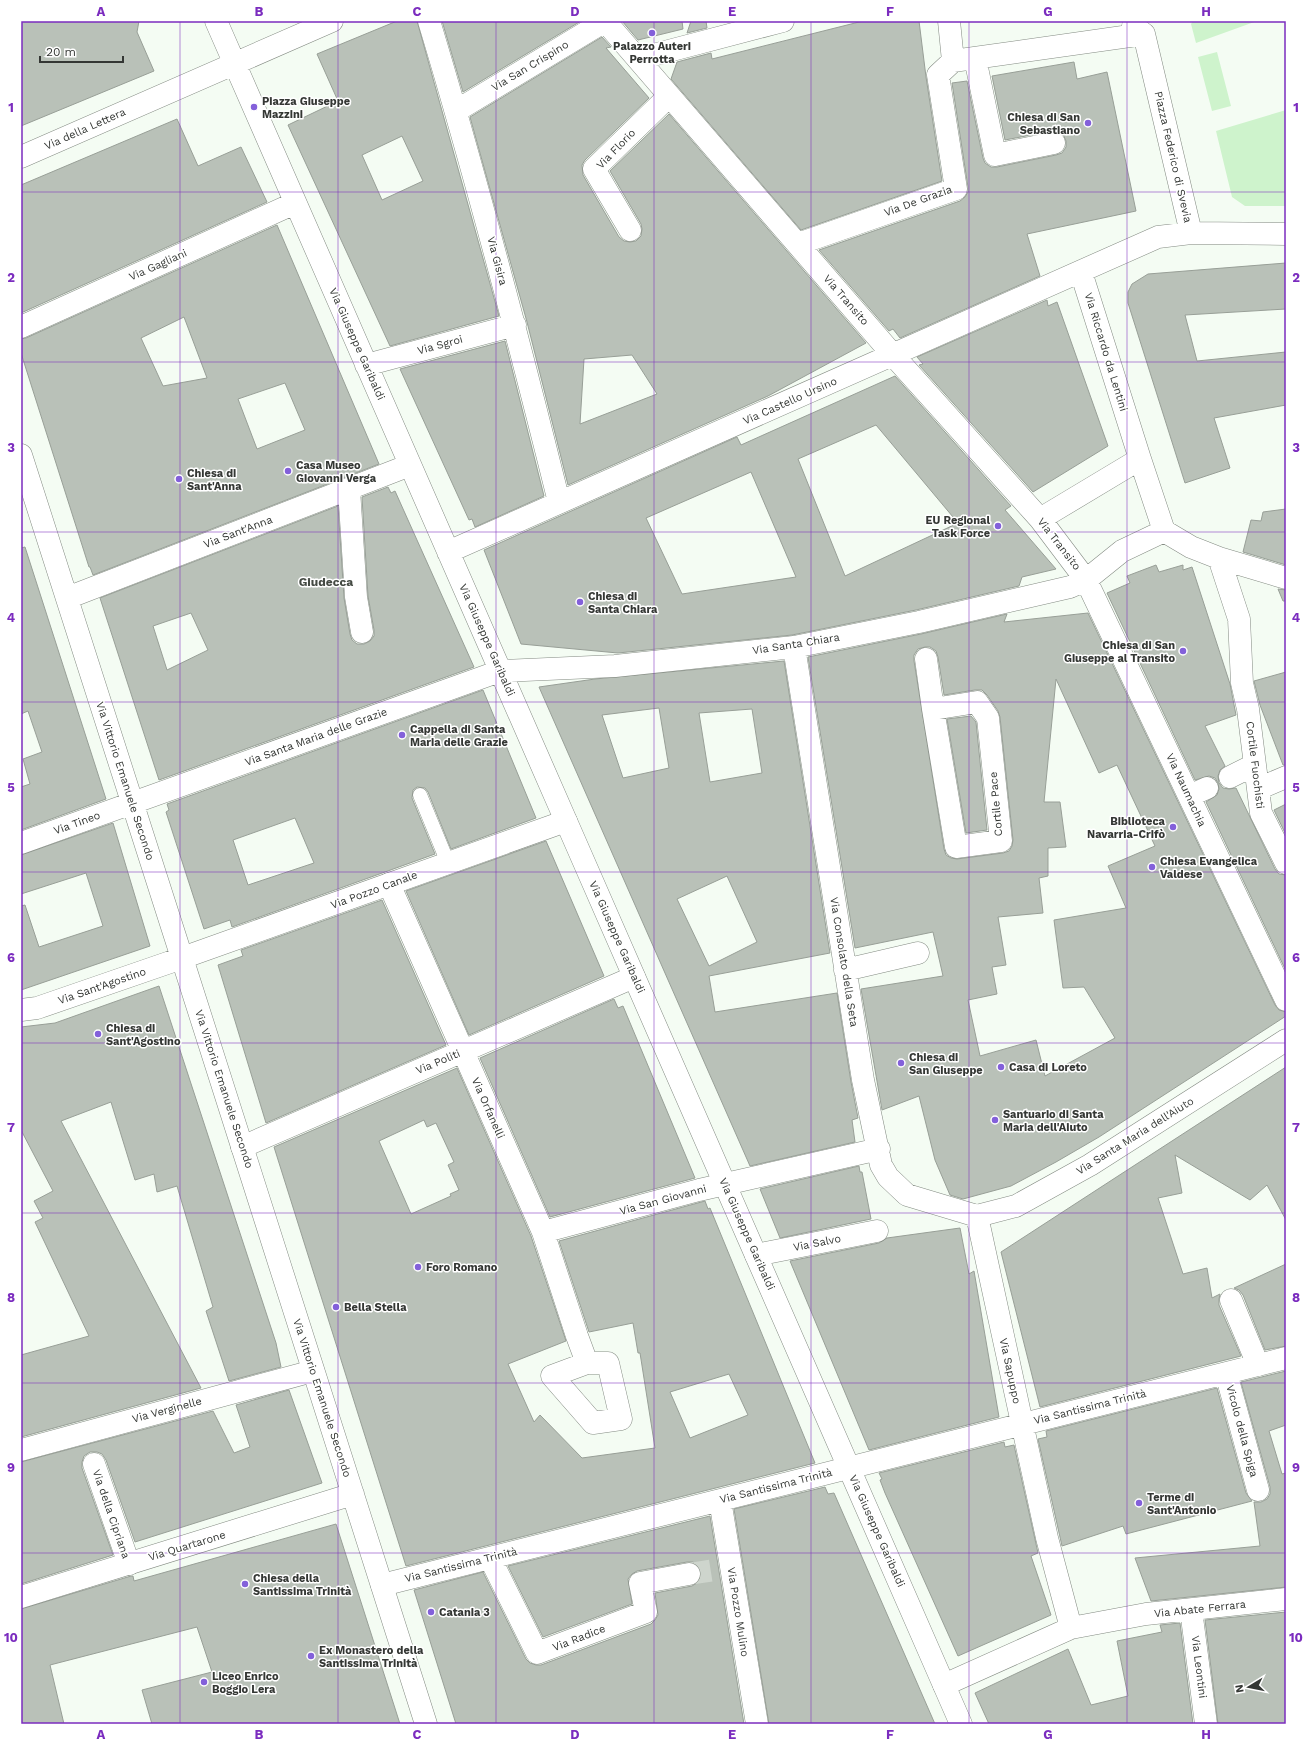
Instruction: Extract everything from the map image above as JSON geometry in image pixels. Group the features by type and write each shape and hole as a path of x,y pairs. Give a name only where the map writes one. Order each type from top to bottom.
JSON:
{"street":[{"name":"Via Giuseppe Garibaldi","path":"216,21 961,1724"},
{"name":"Via Gisira","path":"429,21 456,111 515,325 560,502"},
{"name":"Via San Crispino","path":"456,111 605,21"},
{"name":"Via Transito","path":"605,21 893,355 1040,519 1086,580"},
{"path":"638,59 783,21"},
{"path":"949,21 953,61 1150,27"},
{"path":"1125,21 1150,27"},
{"name":"Via della Lettera","path":"21,157 326,23"},
{"name":"Piazza Federico di Svevia","path":"1150,27 1190,233 1286,234"},
{"path":"975,58 995,155 1054,143"},
{"name":"Via De Grazia","path":"798,244 956,189 938,75 953,61"},
{"name":"Via Florio","path":"630,230 594,169 669,96"},
{"name":"Via Gagliani","path":"21,327 295,203"},
{"name":"Via Castello Ursino","path":"448,552 1158,237 1190,233"},
{"name":"Via Riccardo da Lentini","path":"1081,272 1164,532"},
{"name":"Via Sgroi","path":"366,365 515,325"},
{"name":"Via Vittorio Emanuele Secondo","path":"21,455 426,1724"},
{"path":"1040,519 1140,459"},
{"name":"Via Sant'Anna","path":"67,598 410,465"},
{"path":"349,489 356,597 362,632"},
{"path":"1164,532 1190,547 1219,558 1286,578"},
{"name":"Via Santa Chiara","path":"500,671 615,666 794,647 919,622 1070,587 1086,580 1122,551 1164,532"},
{"name":"Cortile Fuochisti","path":"1219,558 1239,619 1242,683 1248,709 1261,813 1286,863"},
{"name":"Via Naumachia","path":"1086,580 1198,792 1286,1000"},
{"name":"Via Consolato della Seta","path":"794,647 863,1080 881,1165 888,1177 907,1195 977,1216"},
{"name":"Cortile Pace","path":"926,659 933,708 956,847 1001,841 988,718 977,702 933,708"},
{"name":"Via Santa Maria delle Grazie","path":"132,803 500,671"},
{"path":"1230,777 1254,765"},
{"path":"1258,789 1286,777"},
{"name":"Via Tineo","path":"21,843 132,803"},
{"name":"Via Pozzo Canale","path":"182,958 566,821"},
{"name":"Via Orfanelli","path":"389,884 543,1232 577,1336 588,1363"},
{"path":"845,970 918,953"},
{"name":"Via Sant'Agostino","path":"21,1010 37,1008 182,958"},
{"name":"Via Politi","path":"242,1147 634,977"},
{"name":"Via Santa Maria dell'Aiuto","path":"977,1216 1016,1206 1090,1165 1286,1040"},
{"name":"Via San Giovanni","path":"543,1232 725,1184 878,1149"},
{"name":"Via Sapuppo","path":"977,1216 1050,1550 1066,1631"},
{"name":"Via Salvo","path":"756,1255 877,1231"},
{"path":"1231,1300 1258,1365"},
{"name":"Via Santissima Trinità","path":"382,1585 1286,1358"},
{"name":"Via Verginelle","path":"21,1450 313,1371"},
{"name":"Vicolo della Spiga","path":"1226,1373 1258,1490"},
{"name":"Via della Cipriana","path":"94,1464 129,1564"},
{"name":"Via Quartarone","path":"21,1597 353,1494"},
{"name":"Via Pozzo Mulino","path":"720,1500 723,1568 757,1724"},
{"name":"Via Radice","path":"490,1558 537,1653 646,1612 640,1583 689,1574"},
{"name":"Via Abate Ferrara","path":"1066,1631 1146,1614 1286,1600"},
{"name":"Via Leontini","path":"1191,1610 1206,1724"},
{"path":"944,1685 1066,1631"}],"lane":[{"path":"420,795 448,863"}],"green space":[{"path":"1193,21 1257,21 1196,43 1191,24"},
{"path":"1217,52 1231,106 1212,111 1198,57"},
{"path":"1286,110 1286,206 1245,206 1232,197 1216,131"}],"building":[{"path":"21,21 139,21 137,32 154,71 21,126"},
{"path":"397,21 417,21 499,316 390,346 288,125 338,101 317,54","holes":["402,136 423,181 382,200 362,155"]},
{"path":"442,21 581,21 463,92"},
{"name":"Palazzo Auteri Perrotta","path":"622,21 682,21 683,29 638,40"},
{"path":"691,21 706,21 707,28 687,33"},
{"path":"863,21 919,21 942,181 801,230 671,79 677,62 711,53 712,59"},
{"path":"602,37 611,47 606,48 649,98 585,160 582,165 583,175 619,237 624,241 636,241 641,236 642,229 641,224 610,171 669,114 866,343 768,396 568,485 527,322 470,117","holes":["632,355 657,394 580,424 584,359"]},
{"path":"1074,62 1077,79 1107,72 1136,211 1027,234 1040,276 900,338 893,329 889,331 819,250 960,201 965,197 968,192 968,187 952,83 967,81 983,158 985,163 991,167 1062,153 1066,147 1066,141 1063,134 1058,131 1005,140 992,76"},
{"path":"177,119 198,166 241,147 267,202 21,313 21,185"},
{"path":"277,225 379,464 93,575 89,567 21,353 21,339","holes":["184,317 207,378 163,386 141,338","285,383 305,430 257,449 238,399"]},
{"path":"1286,263 1286,309 1185,315 1197,361 1286,352 1286,405 1214,418 1230,468 1185,483 1128,303 1128,292 1132,284 1148,274"},
{"path":"1047,300 1048,306 1057,302 1108,446 1033,492 919,365 923,364 917,357"},
{"path":"505,341 544,496 475,527 472,519 469,520 400,369"},
{"path":"895,376 1011,506 1005,510 1056,569 1022,577 1019,586 916,610 792,635 618,653 521,644 484,550 737,437 741,445","holes":["876,425 958,523 845,576 798,459","751,472 796,577 682,594 646,518"]},
{"path":"388,487 391,493 395,491 474,667 159,780 100,598 338,506 344,598 350,634 352,640 357,644 364,644 370,641 374,636 374,630 368,596 362,497","holes":["191,613 208,650 167,670 153,626"]},
{"path":"1286,509 1286,565 1243,552 1251,520 1261,521 1263,512"},
{"path":"25,547 106,799 21,830 21,787 30,784 23,759 42,752 28,711 21,714 21,548"},
{"path":"1156,565 1159,572 1183,565 1183,570 1192,567 1230,684 1236,715 1205,726 1225,766 1220,770 1218,776 1219,783 1223,788 1236,788 1275,869 1279,874 1286,875 1286,971 1206,802 1217,795 1219,789 1218,783 1215,778 1209,776 1195,780 1107,593 1130,583 1127,576"},
{"path":"1278,589 1286,590 1286,601 1283,601"},
{"path":"1088,613 1275,1005 1279,1010 1286,1012 1286,1016 1099,1137 1056,1162 1011,1186 963,1199 950,1195 935,1160 919,1096 882,1110 861,989 943,976 933,932 855,948 808,657 921,634 1007,614 1004,622","holes":["930,647 936,651 944,695 982,690 998,711 1000,717 1013,840 1009,851 957,859 946,855 914,661 914,655 918,649","1056,679 1099,773 1117,765 1155,846 1108,866 1126,908 1054,920 1063,988 1084,987 1115,1038 1045,1076 1036,1040 980,1056 968,1000 997,994 992,967 1006,965 998,917 1043,913 1039,878 1048,876 1048,848 1066,847 1060,802 1044,802"]},
{"path":"784,661 830,953 709,976 715,1012 837,993 858,1118 852,1120 855,1142 750,1166 539,687 595,679","holes":["659,708 669,768 623,778 602,715","752,709 762,773 710,782 699,713","727,876 757,942 709,966 677,899"]},
{"path":"1286,672 1286,765 1283,765 1260,705 1254,681"},
{"path":"483,690 536,818 451,849 428,792 425,788 417,787 413,790 412,798 435,854 232,927 230,920 204,929 166,812 169,810 167,804","holes":["295,818 314,863 248,885 233,840"]},
{"path":"971,716 976,722 987,830 966,833 947,719"},
{"path":"1286,804 1286,835 1274,810"},
{"path":"113,823 150,946 21,990 21,906 25,905 39,947 103,926 86,873 21,894 21,855"},
{"path":"546,841 604,976 469,1035 406,891"},
{"path":"382,900 446,1045 266,1123 218,965 243,956 241,950"},
{"path":"159,986 276,1343 281,1367 229,1381 206,1311 213,1307 177,1186 157,1192 154,1174 135,1180 111,1102 61,1121 201,1388 21,1437 21,1355 89,1336 35,1222 43,1218 34,1201 53,1191 21,1130 21,1027 55,1023"},
{"path":"614,999 618,1008 623,1006 695,1178 550,1217 480,1058"},
{"path":"1286,1067 1286,1220 1267,1185 1250,1200 1175,1155 1182,1193 1158,1198 1183,1274 1207,1268 1212,1298 1220,1294 1219,1305 1241,1356 1040,1407 1001,1252"},
{"path":"457,1068 531,1236 566,1341 508,1364 534,1422 540,1415 582,1458 655,1448 640,1353 638,1353 633,1323 589,1332 559,1241 705,1201 708,1209 710,1208 815,1463 406,1566 274,1147","holes":["424,1120 427,1127 436,1123 454,1162 448,1165 459,1190 450,1194 451,1196 411,1214 379,1141","729,1374 748,1415 690,1438 670,1392"]},
{"path":"859,1166 860,1172 862,1172 871,1219 780,1238 760,1189"},
{"path":"960,1228 969,1274 974,1271 999,1417 869,1450 790,1261 879,1243 887,1238"},
{"path":"1286,1264 1286,1346 1265,1350 1243,1295 1239,1290 1234,1288"},
{"path":"1286,1371 1286,1425 1269,1431 1282,1474 1286,1473 1286,1587 1151,1601 1135,1558 1260,1546 1254,1502 1261,1502 1267,1499 1270,1494 1270,1487 1241,1382"},
{"path":"1217,1388 1246,1493 1252,1501 1126,1534 1123,1526 1062,1546 1038,1439 1047,1437 1046,1431"},
{"path":"289,1390 322,1483 135,1542 106,1460 102,1454 90,1452 84,1456 82,1468 113,1555 21,1584 21,1462 213,1411 234,1453 250,1447 236,1405"},
{"path":"1004,1442 1005,1447 1014,1445 1038,1553 1031,1556 1051,1615 958,1656 885,1493 879,1473"},
{"path":"825,1487 828,1494 834,1493 935,1724 769,1724 734,1509"},
{"path":"710,1516 744,1724 456,1724 414,1590 483,1572 526,1659 530,1663 541,1665 651,1624 658,1615 655,1593 692,1586 701,1579 701,1571 693,1562 687,1562 637,1571 628,1579 632,1604 543,1637 508,1566"},
{"name":"Liceo Enrico Boggio Lera","path":"336,1524 400,1724 152,1724 142,1690 212,1672 197,1627 50,1665 64,1724 21,1724 21,1609 131,1576 133,1576 134,1581"},
{"path":"1286,1612 1286,1724 1218,1724 1205,1620"},
{"path":"1180,1623 1193,1724 989,1724 975,1693 1068,1649 1091,1705 1128,1696 1117,1641 1162,1632 1160,1625"}],"tunnel":[{"path":"689,1574 714,1570"}],"place":[{"name":"Palazzo Auteri Perrotta","path":"652,33"},
{"name":"Piazza Giuseppe Mazzini","path":"254,107"},
{"name":"Chiesa di San Sebastiano","path":"1088,123"},
{"name":"Casa Museo Giovanni Verga","path":"288,471"},
{"name":"Chiesa di Sant'Anna","path":"179,479"},
{"name":"EU Regional Task Force","path":"998,526"},
{"name":"Chiesa di Santa Chiara","path":"580,602"},
{"name":"Chiesa di San Giuseppe al Transito","path":"1183,651"},
{"name":"Cappella di Santa Maria delle Grazie","path":"402,735"},
{"name":"Biblioteca Navarria-Crifò","path":"1173,827"},
{"name":"Chiesa Evangelica Valdese","path":"1152,867"},
{"name":"Chiesa di Sant'Agostino","path":"98,1034"},
{"name":"Chiesa di San Giuseppe","path":"901,1063"},
{"name":"Casa di Loreto","path":"1001,1067"},
{"name":"Santuario di Santa Maria dell'Aiuto","path":"995,1120"},
{"name":"Foro Romano","path":"418,1267"},
{"name":"Bella Stella","path":"336,1307"},
{"name":"Terme di Sant'Antonio","path":"1139,1503"},
{"name":"Chiesa della Santissima Trinità","path":"245,1584"},
{"name":"Catania 3","path":"431,1612"},
{"name":"Ex Monastero della Santissima Trinità","path":"311,1656"},
{"name":"Liceo Enrico Boggio Lera","path":"204,1682"}],"district":[{"name":"Giudecca","path":"326,582"}]}
